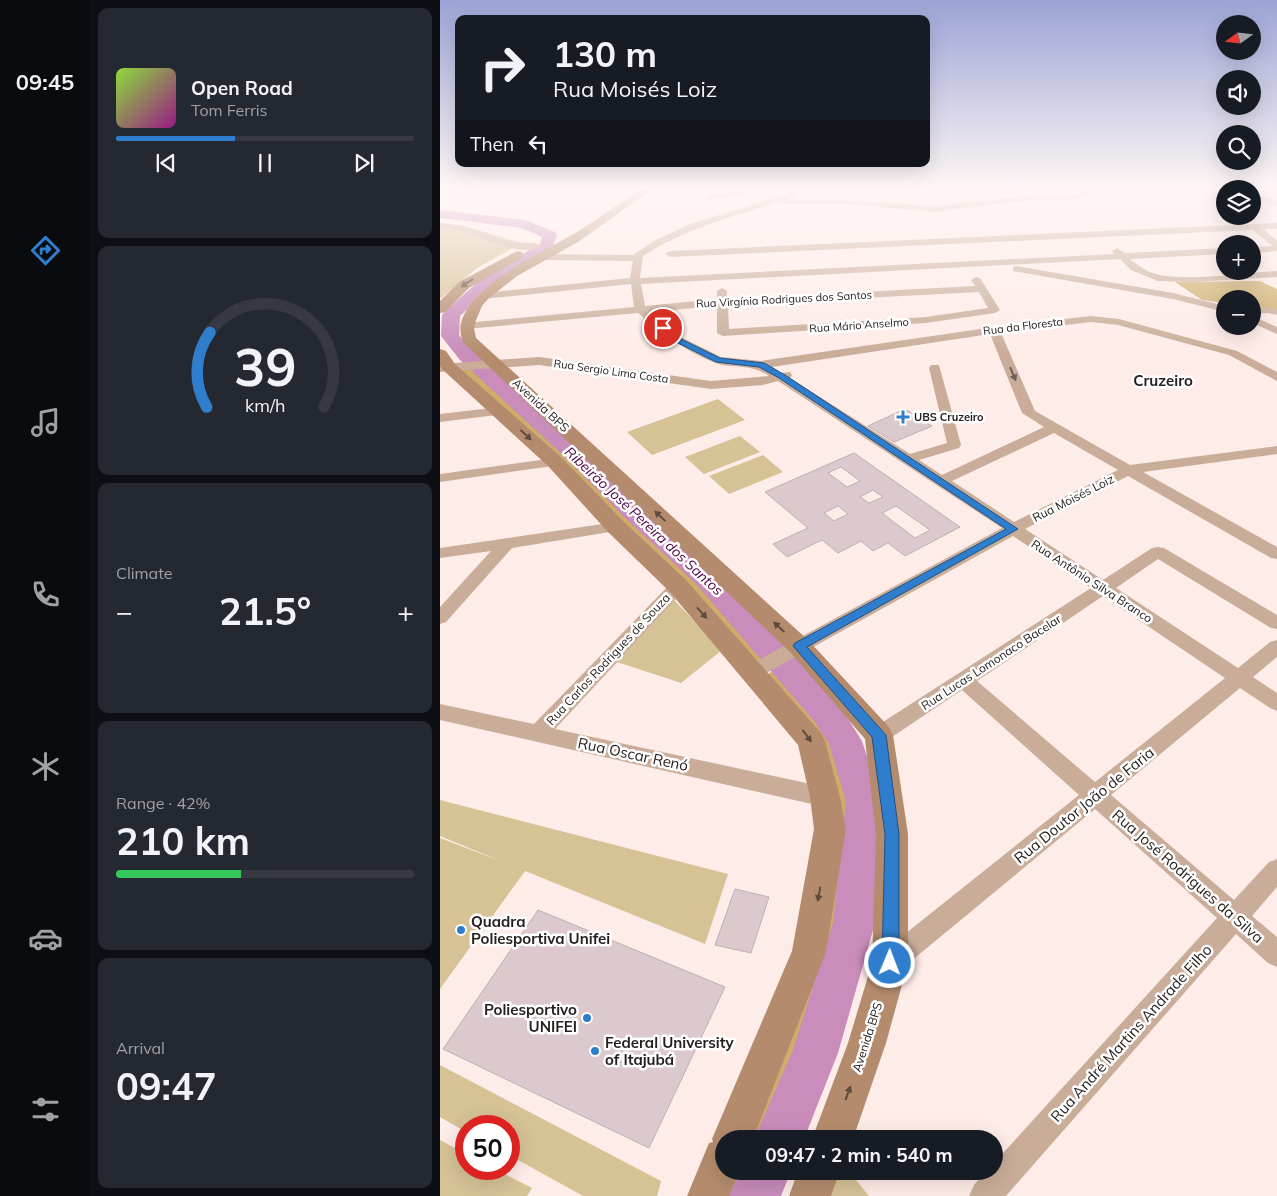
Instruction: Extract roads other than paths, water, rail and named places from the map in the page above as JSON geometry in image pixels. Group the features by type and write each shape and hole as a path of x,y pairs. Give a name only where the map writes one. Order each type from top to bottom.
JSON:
{"main road":[{"path":"466,326 479,299 548,243"},
{"path":"440,309 464,285 501,255 539,249 559,243"},
{"name":"Avenida BPS","path":"466,326 469,340 796,648 879,735 892,834 890,963 867,1043 835,1130"},
{"path":"446,364 555,462 616,527 763,666 812,740 825,796 830,829 809,952 736,1130"},
{"path":"708,1196 715,1179"},
{"path":"810,1196 816,1180"}],"street":[{"path":"480,243 501,255 509,245"},
{"path":"503,243 539,249 636,258 656,243"},
{"path":"483,296 635,281 721,264 959,253 1036,243"},
{"path":"1110,243 1120,256 1134,268 1158,278 1193,279 1277,274"},
{"path":"1261,249 1277,248"},
{"path":"986,263 1216,251"},
{"path":"959,253 982,289"},
{"path":"670,254 721,264 959,253 986,263 1173,296 1216,307"},
{"path":"636,258 635,281 640,309"},
{"path":"721,264 722,302"},
{"name":"Rua Virgínia Rodrigues dos Santos","path":"466,326 722,302 982,289"},
{"name":"Rua Mário Anselmo","path":"722,302 723,333 926,320 995,310 982,289"},
{"name":"Rua da Floresta","path":"640,309 675,338 718,360 761,365 994,330 1091,318 1119,322 1233,353 1277,377"},
{"path":"1261,310 1277,312"},
{"path":"926,320 942,338"},
{"path":"1261,323 1277,331"},
{"path":"994,330 1029,413 1277,554"},
{"name":"Rua Sergio Lima Costa","path":"446,364 495,364 539,361 711,385 763,382 782,377 805,365 837,354"},
{"name":"Rua da Floresta","path":"761,365 782,377"},
{"path":"908,459 954,444 935,368"},
{"name":"Rua Antônio Silva Branco","path":"782,377 1277,703"},
{"path":"440,418 500,411"},
{"path":"941,481 1053,428"},
{"name":"Rua Moisés Loiz","path":"763,666 1013,529 1130,469 1277,450"},
{"path":"440,478 555,462"},
{"path":"440,553 616,527"},
{"path":"440,618 506,544"},
{"name":"Rua Lucas Lomonaco Bacelar","path":"879,735 1158,552 1277,623"},
{"name":"Rua Carlos Rodrigues de Souza","path":"539,733 678,586"},
{"name":"Rua Doutor João de Faria","path":"890,963 1277,648"},
{"name":"Rua José Rodrigues da Silva","path":"963,680 1277,954"},
{"name":"Rua Oscar Renó","path":"440,712 825,796"},
{"name":"Rua André Martins Andrade Filho","path":"985,1196 1277,870"}],"waterway":[{"name":"Ribeirão José Pereira dos Santos","path":"548,243 547,246 492,278 451,315 450,336 467,356 575,454 633,512 706,577 826,712 845,741 864,802 854,923 815,1053 783,1130"},
{"name":"Ribeirão José Pereira dos Santos","path":"755,1196 762,1180"}],"place":[{"name":"UBS Cruzeiro","path":"903,417"},
{"name":"Quadra Poliesportiva Unifei","path":"461,930"},
{"name":"Poliesportivo UNIFEI","path":"587,1018"},
{"name":"Federal University of Itajubá","path":"595,1051"}],"district":[{"name":"Cruzeiro","path":"1163,380"}]}
